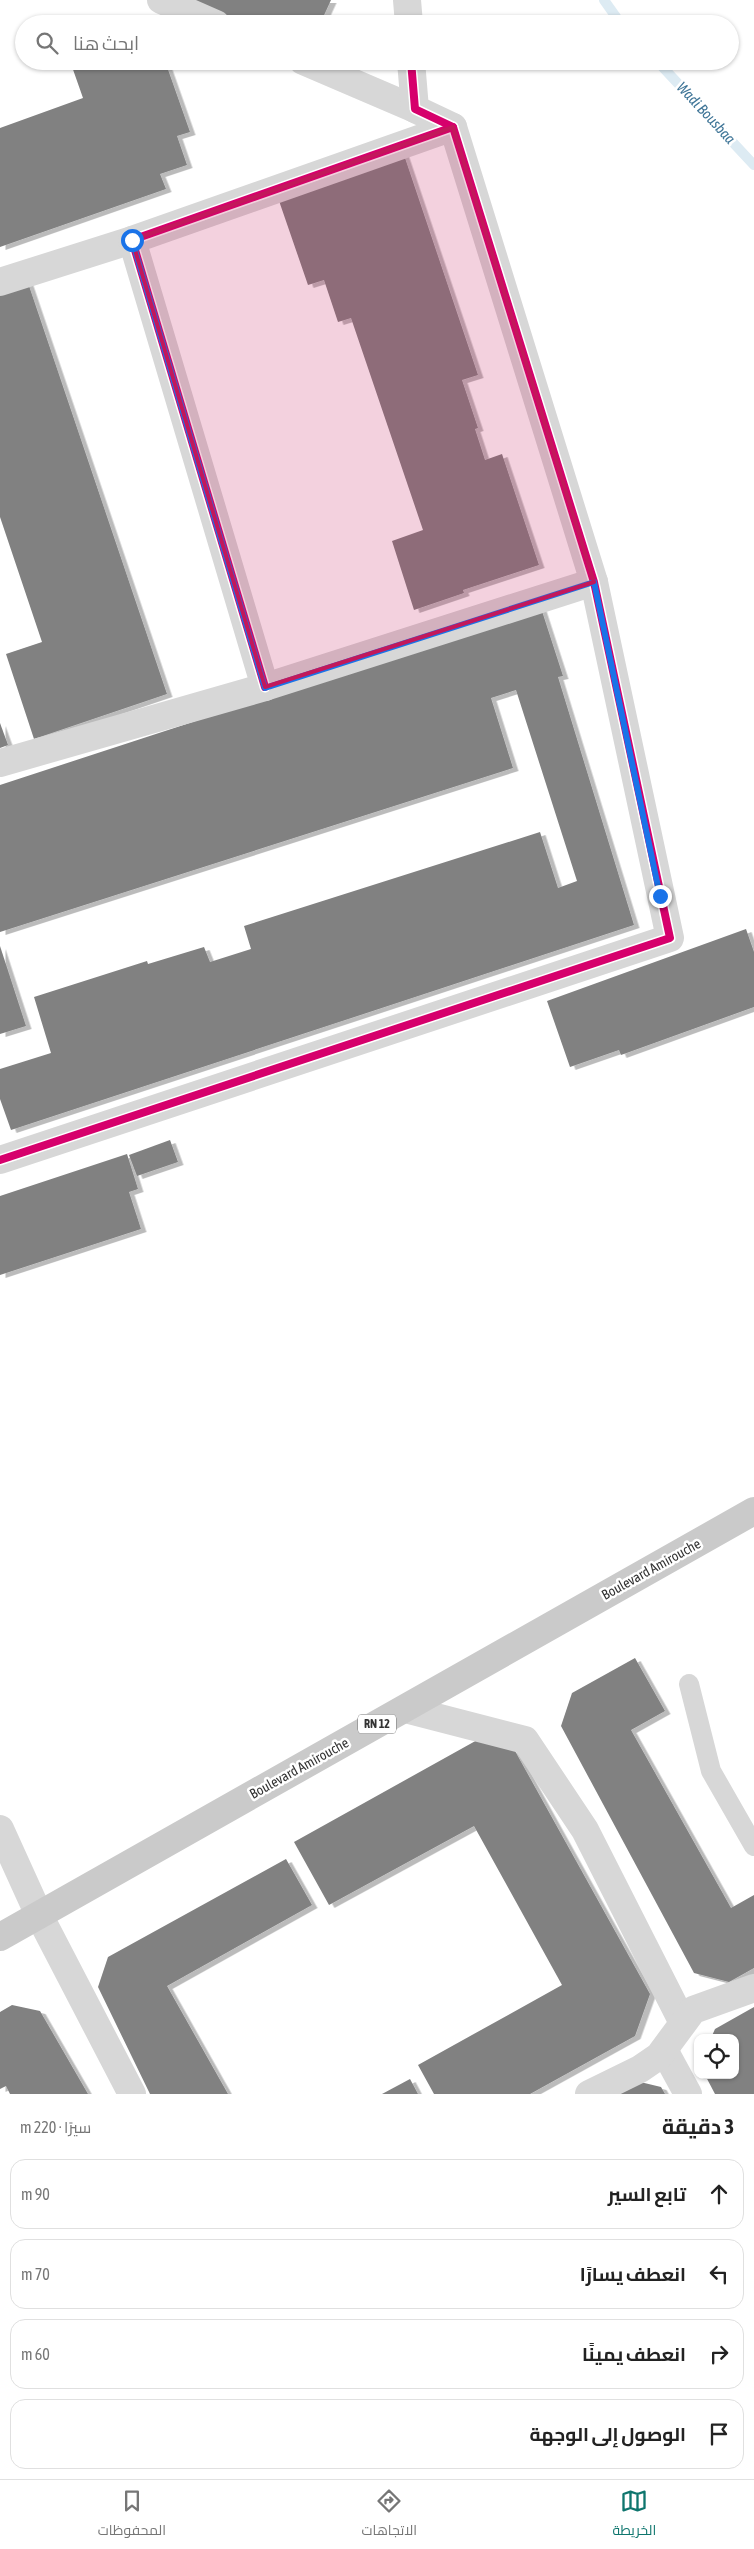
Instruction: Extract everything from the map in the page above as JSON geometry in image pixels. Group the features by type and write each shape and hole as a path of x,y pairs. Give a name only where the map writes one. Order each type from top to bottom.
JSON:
{"main road":[{"name":"Boulevard Amirouche","path":"0,1937 754,1511"}],"street":[{"path":"161,0 195,15"},
{"path":"407,0 408,15"},
{"path":"0,1160 670,938 594,582 452,127 324,70"},
{"path":"412,70 415,109"},
{"path":"0,282 132,240 452,127"},
{"path":"132,240 265,688"},
{"path":"0,763 265,688 594,582"},
{"path":"405,1708 525,1740 585,1830 683,2023"},
{"path":"0,1829 39,1915 132,2094"},
{"path":"589,2094 640,2069 659,2056 693,2010 754,1988"},
{"path":"664,2050 688,2094"}],"lane":[{"path":"689,1684 710,1771 754,1846"}],"highlighted area":[{"path":"453,127 594,582 265,687 132,240"}],"building":[{"path":"176,0 331,0 324,15 208,15"},
{"path":"73,70 168,70 190,132 177,136 187,165 160,174 166,189 0,247 0,128 83,98"},
{"path":"403,152 478,375 462,380 478,428 475,429 485,460 502,454 539,565 463,590 464,593 414,610 392,541 423,530 351,318 338,322 324,280 308,285 277,195"},
{"path":"26,277 167,694 34,739 6,654 42,642 0,517 0,286"},
{"path":"541,608 563,676 558,677 634,925 11,1130 0,1099 0,1069 51,1053 34,997 147,961 148,964 204,947 210,962 251,949 244,926 540,832 558,888 577,881 516,690 491,698 513,768 0,932 0,785"},
{"path":"0,723 8,745 0,748"},
{"path":"746,929 754,952 754,1007 621,1055 619,1050 570,1067 547,1001"},
{"path":"0,946 26,1026 0,1034"},
{"path":"170,1140 178,1162 137,1176 129,1155"},
{"path":"127,1154 138,1189 129,1192 141,1229 0,1275 0,1196"},
{"path":"635,1658 665,1711 631,1730 731,1908 754,1895 754,1968 729,1982 694,1973 561,1726 572,1693"},
{"path":"479,1739 515,1751 650,1994 635,2036 530,2094 434,2094 418,2065 562,1985 474,1826 329,1905 294,1842"},
{"path":"286,1859 312,1905 167,1986 228,2094 150,2094 98,1987 108,1957"},
{"path":"12,2005 40,2011 88,2094 10,2094 6,2086 0,2089 0,2012"},
{"path":"754,2007 754,2094 715,2094 707,2079 739,2079 739,2034 713,2034 715,2029"},
{"path":"410,2079 418,2094 382,2094"},
{"path":"632,2080 661,2087 665,2094 608,2094"}],"waterway":[{"name":"Wadi Bousbaa","path":"604,0 615,15"},
{"name":"Wadi Bousbaa","path":"665,70 754,165"}],"cycle path":[{"path":"0,1160 670,938 594,582 453,127 415,109 412,70"},
{"path":"265,687 132,240 453,127"}],"route":[{"path":"132,240 265,688 594,582 660,896"}]}
